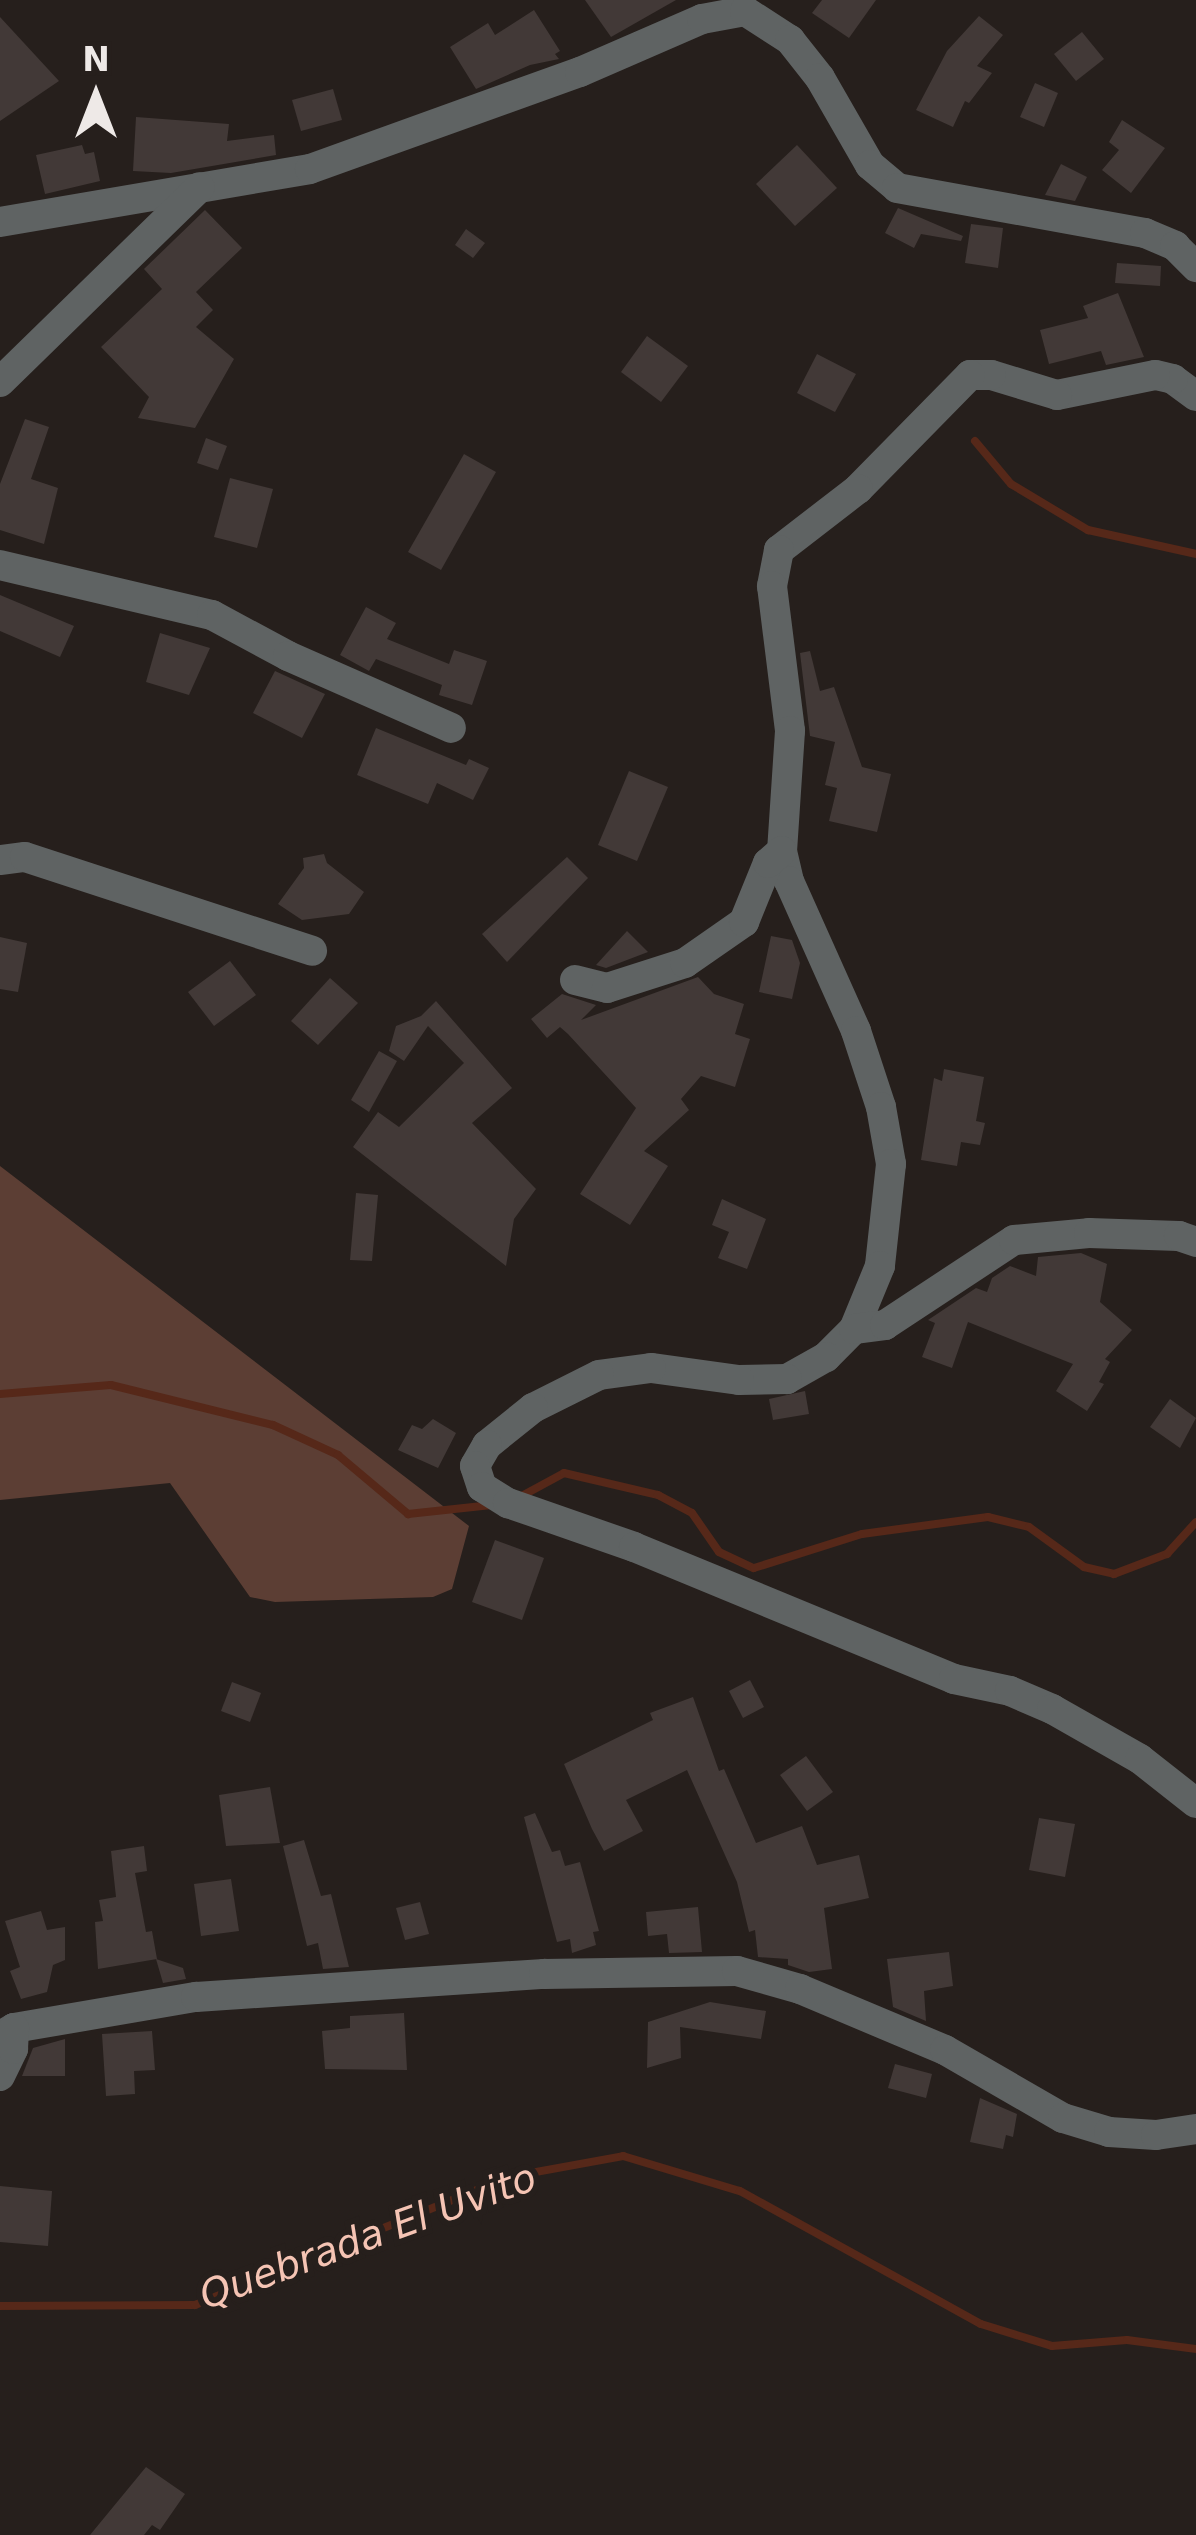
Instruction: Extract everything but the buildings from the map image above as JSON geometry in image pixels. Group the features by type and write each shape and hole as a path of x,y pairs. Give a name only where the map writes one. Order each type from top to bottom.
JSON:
{"street":[{"path":"0,222 310,169 580,72 701,20 746,11 790,40 820,78 870,165 897,188 1144,233 1175,246 1196,267"},
{"path":"0,382 200,187"},
{"path":"1196,397 1155,375 1057,395 991,375 970,375 858,489 787,540 773,563 772,586 790,731 782,851 789,881 856,1031 881,1107 891,1164 880,1265 854,1329 826,1357 787,1379 739,1380 651,1368 599,1375 568,1387 487,1444 475,1466 482,1486 508,1503 634,1547 889,1654 1052,1709 1140,1760 1196,1802"},
{"path":"0,565 212,616 288,656 451,728"},
{"path":"575,980 607,988 685,963 744,922 768,863 782,851"},
{"path":"0,860 25,857 312,951"},
{"path":"854,1329 885,1325 1014,1240 1089,1233 1179,1236 1196,1242"},
{"path":"0,2076 14,2049 7,2032 196,1997 544,1974 737,1971 800,1989 945,2050 1063,2118 1109,2132 1156,2135 1196,2129"}],"shaded area":[{"path":"0,1166 469,1526 452,1589 433,1597 275,1602 250,1597 170,1483 0,1500"}],"waterway":[{"path":"975,441 1011,484 1088,530 1196,554"},
{"path":"0,1394 111,1385 273,1425 338,1455 408,1514 492,1505"},
{"path":"518,1498 564,1473 658,1495 692,1513 719,1552 754,1568 862,1534 988,1517 1029,1527 1084,1567 1114,1574 1167,1554 1196,1522"},
{"name":"Quebrada El Uvito","path":"0,2306 195,2305 508,2177 623,2156 740,2191 981,2324 1052,2346 1127,2340 1196,2349"}]}
